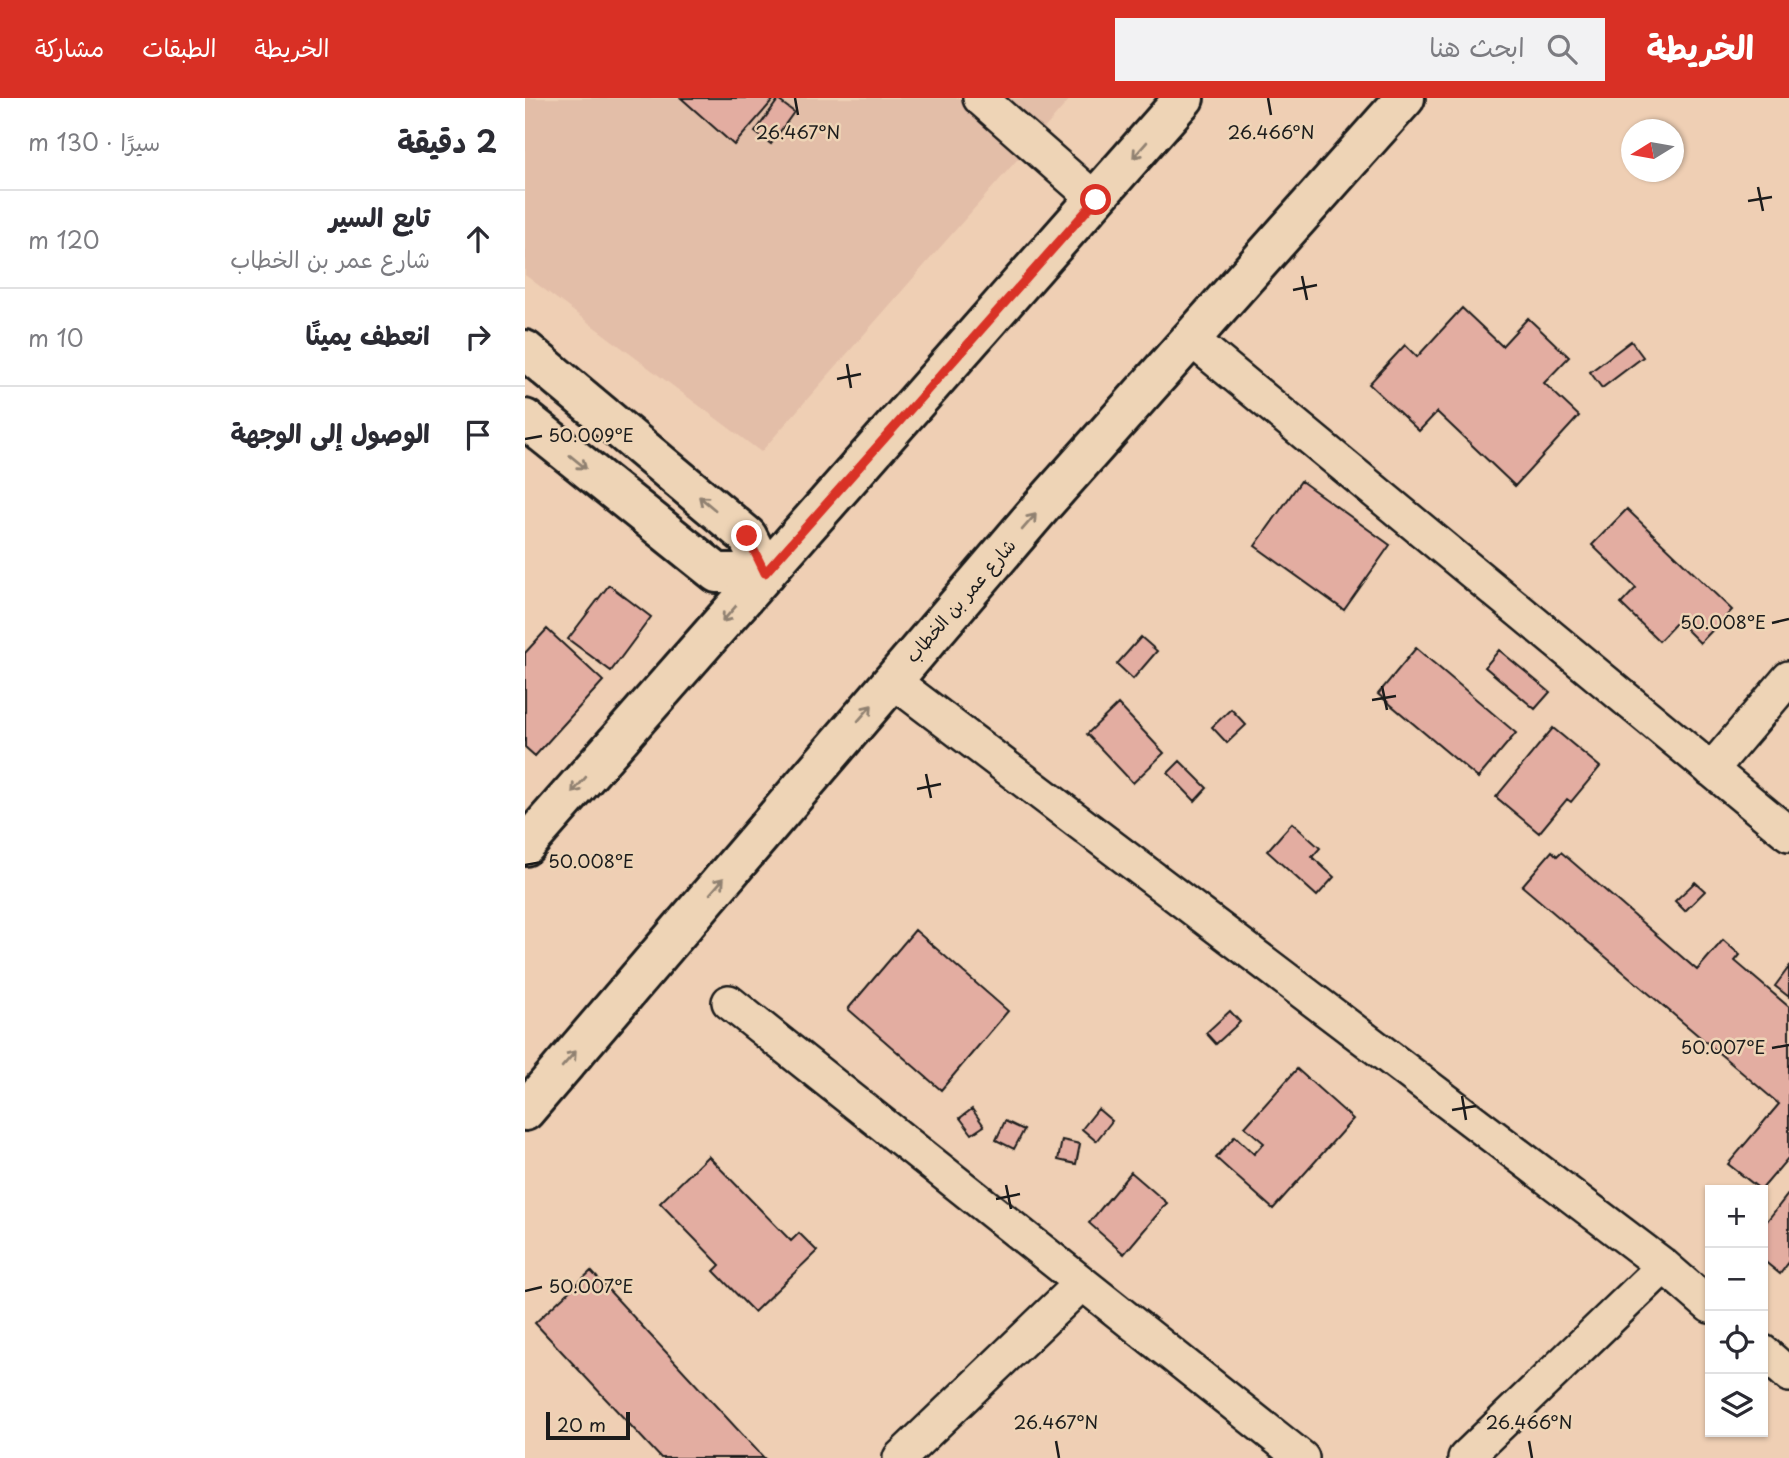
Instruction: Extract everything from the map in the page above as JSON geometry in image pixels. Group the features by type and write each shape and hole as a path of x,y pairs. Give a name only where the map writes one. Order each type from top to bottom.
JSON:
{"main road":[{"path":"525,846 1184,98"},
{"name":"شارع عمر بن الخطاب","path":"525,1111 1042,506 1405,98"},
{"path":"525,350 747,536 765,573"},
{"path":"525,419 717,573 765,573"}],"street":[{"path":"980,98 1096,200"},
{"path":"1191,339 1789,834"},
{"path":"1711,770 1789,678"},
{"path":"893,681 1664,1266 1705,1302"},
{"path":"729,1002 1302,1458"},
{"path":"1465,1458 1664,1266"},
{"path":"900,1458 1082,1283"},
{"path":"1768,1356 1789,1375"}],"shaded area":[{"path":"525,98 1071,98 761,452 525,275"}],"building":[{"path":"681,98 775,98 734,145"},
{"path":"778,100 794,112 771,144 755,132"},
{"path":"1462,308 1502,346 1528,318 1569,357 1544,383 1579,416 1515,486 1437,412 1419,431 1369,384 1405,345 1417,357"},
{"path":"1631,341 1643,357 1602,388 1590,372"},
{"path":"1301,481 1390,545 1344,610 1255,546"},
{"path":"1627,509 1732,610 1700,643 1678,621 1659,641 1621,604 1636,588 1592,545"},
{"path":"609,585 651,617 611,671 568,639"},
{"path":"547,629 603,681 535,756 525,747 525,653"},
{"path":"1141,637 1157,651 1133,679 1117,664"},
{"path":"1416,648 1516,733 1478,778 1378,694"},
{"path":"1499,650 1550,692 1535,709 1485,667"},
{"path":"1118,704 1164,753 1133,783 1087,734"},
{"path":"1231,709 1246,725 1227,743 1212,727"},
{"path":"1553,728 1600,767 1571,802 1567,799 1539,833 1496,797"},
{"path":"1180,761 1207,788 1195,801 1168,773"},
{"path":"1292,823 1320,848 1312,857 1334,877 1317,896 1267,851"},
{"path":"1552,851 1557,856 1561,852 1697,970 1723,940 1740,955 1735,961 1789,1007 1789,1157 1765,1185 1755,1185 1728,1164 1779,1104 1522,886"},
{"path":"1695,882 1705,891 1685,911 1675,901"},
{"path":"915,930 1008,1011 941,1090 848,1009"},
{"path":"1789,967 1789,997 1775,986"},
{"path":"1230,1011 1240,1022 1216,1044 1206,1033"},
{"path":"1297,1069 1353,1119 1273,1209 1216,1158 1235,1136 1254,1154 1264,1143 1245,1127"},
{"path":"972,1109 984,1126 972,1134 960,1118"},
{"path":"1098,1109 1112,1121 1096,1141 1082,1129"},
{"path":"1005,1121 1024,1130 1014,1149 996,1140"},
{"path":"1062,1140 1080,1144 1076,1164 1058,1160"},
{"path":"708,1156 791,1241 799,1233 817,1251 754,1312 714,1271 720,1265 660,1203"},
{"path":"1131,1172 1167,1203 1124,1254 1089,1223"},
{"path":"1789,1193 1789,1262 1780,1274 1768,1264 1768,1220"},
{"path":"591,1271 764,1458 661,1458 535,1323"}],"route":[{"path":"747,536 765,573 1096,200"}]}
